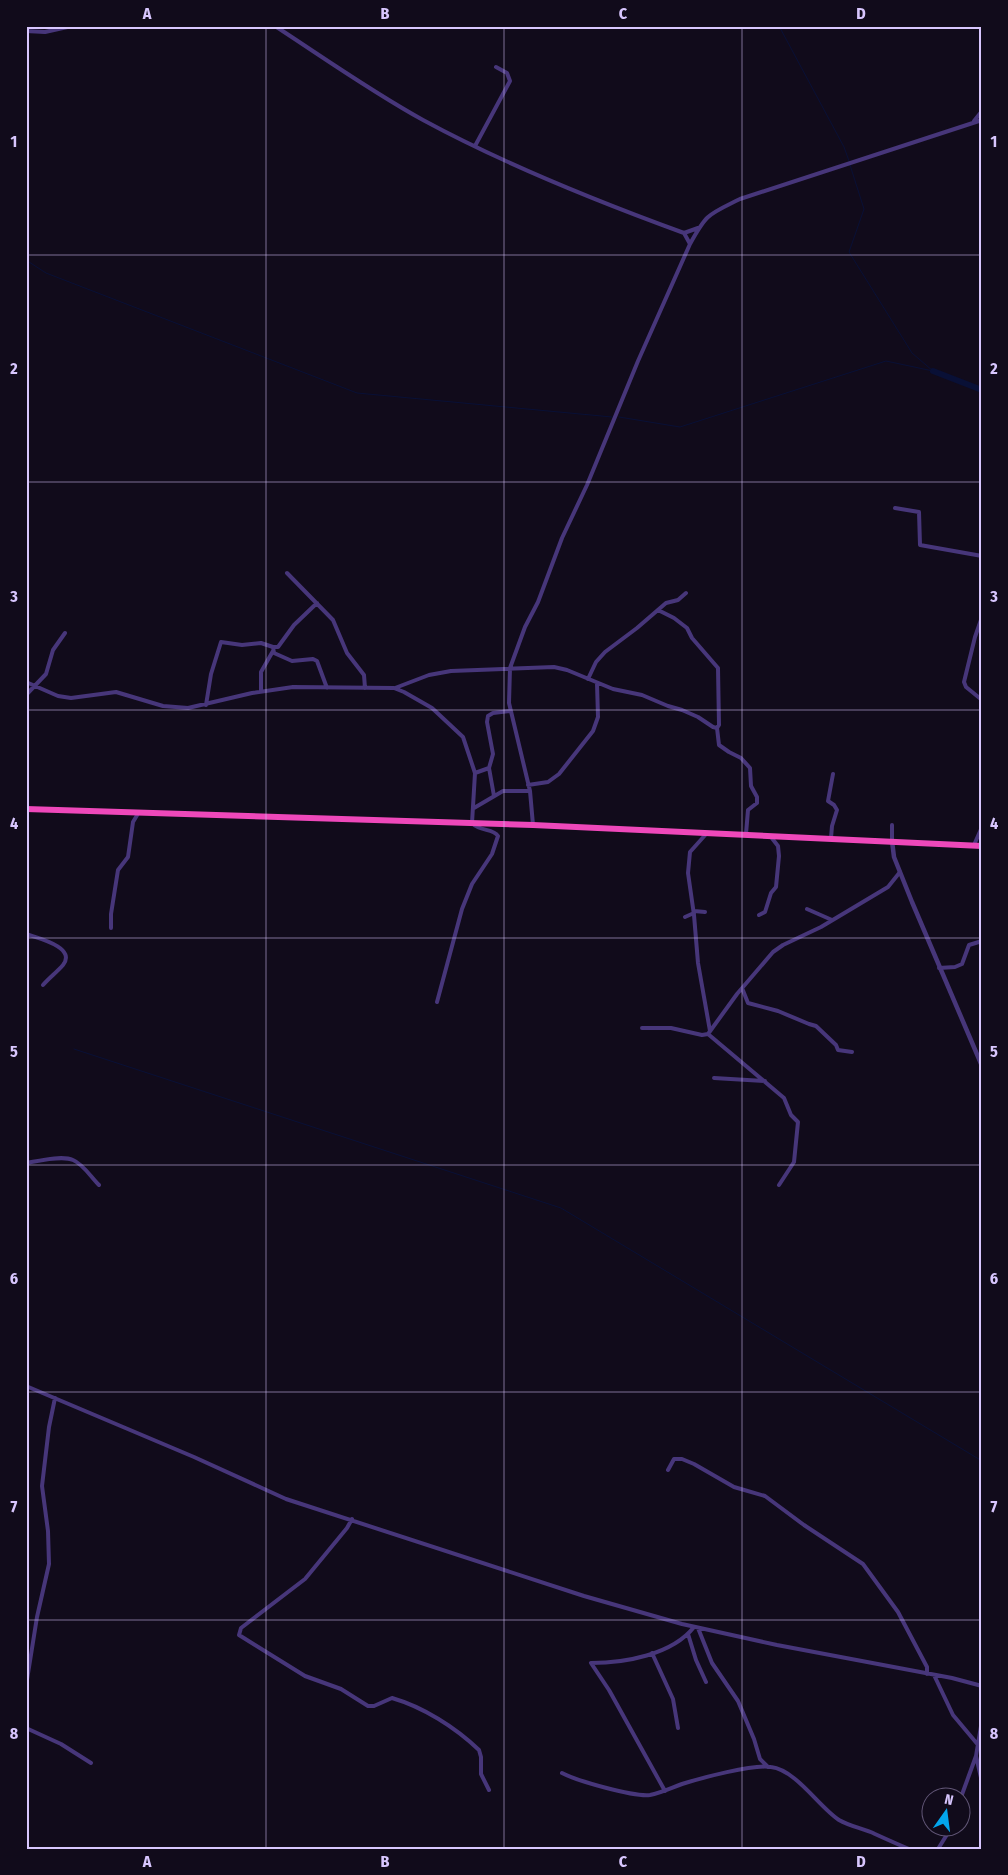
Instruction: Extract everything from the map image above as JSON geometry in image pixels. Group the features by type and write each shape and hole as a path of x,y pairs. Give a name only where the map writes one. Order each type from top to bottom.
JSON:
{"highway":[{"path":"26,809 533,825 982,846"}],"street":[{"path":"26,31 44,32 72,26"},
{"path":"275,26 423,120 528,171 684,233 690,244"},
{"path":"475,146 510,81 507,73 496,67"},
{"path":"974,122 982,111"},
{"path":"533,825 530,790 510,711 508,696 510,668 562,538 587,485 638,362 698,228 708,215 740,199 982,120"},
{"path":"684,233 698,228"},
{"path":"895,508 919,512 920,545 982,556"},
{"path":"287,573 333,620 347,653 364,675 365,688"},
{"path":"588,679 600,656 666,603 678,600 686,593"},
{"path":"261,692 261,672 273,649 281,645 289,631 317,603"},
{"path":"658,610 687,628 692,638 718,668 717,728 720,745 741,758 750,768 751,786 758,801 755,806 748,810 746,834"},
{"path":"982,617 975,637 964,685 982,700"},
{"path":"26,695 48,670 53,650 65,633"},
{"path":"206,705 211,674 221,642 242,645 261,643 292,660 312,659 317,661 328,688"},
{"path":"26,682 58,696 71,698 116,692 163,706 188,708 293,687 394,688 437,673 469,669 546,667 561,668 613,689 642,695 698,717 717,728"},
{"path":"528,785 548,782 559,774 593,731 598,717 597,683"},
{"path":"394,688 432,708 460,732 466,742 475,773 472,823 479,829 494,832 498,836 492,854 472,884 462,909 437,1002"},
{"path":"494,796 489,768 493,754 487,722 488,716 493,713 510,711"},
{"path":"475,773 489,768"},
{"path":"831,838 832,826 837,810 834,804 828,801 833,774"},
{"path":"474,808 503,791 530,790"},
{"path":"111,928 110,914 118,870 128,857 133,822 139,812"},
{"path":"892,825 894,857 939,968 982,1066"},
{"path":"974,845 982,827"},
{"path":"707,833 690,852 688,873 694,912 698,963 709,1033 722,1048 784,1098 791,1115 798,1122 794,1162 779,1185"},
{"path":"759,915 765,912 771,893 776,887 778,846 769,835"},
{"path":"642,1028 671,1028 702,1035 709,1033 742,988 773,952 888,887 900,872"},
{"path":"806,909 832,920"},
{"path":"685,917 694,912 705,912"},
{"path":"26,934 61,947 65,954 62,965 43,985"},
{"path":"939,968 955,967 962,964 969,944 982,941"},
{"path":"742,988 748,1003 778,1011 816,1026 836,1045 838,1050 852,1052"},
{"path":"714,1078 764,1081"},
{"path":"26,1163 70,1159 78,1163 99,1185"},
{"path":"26,1386 194,1457 286,1499 584,1596 650,1616 696,1627 982,1686"},
{"path":"26,1686 37,1613 49,1564 48,1531 42,1483 49,1427 55,1398"},
{"path":"668,1470 674,1460 682,1459 734,1487 765,1496 804,1526 863,1564 898,1612 927,1667 928,1674"},
{"path":"352,1519 309,1576 241,1628 239,1634 305,1676 341,1689 368,1706 374,1706 392,1698 418,1707 434,1716 479,1750 481,1757 480,1772 489,1790"},
{"path":"664,1791 609,1690 591,1663 611,1663 671,1647 696,1627"},
{"path":"696,1627 708,1656 738,1701 760,1759 768,1767"},
{"path":"688,1634 689,1642 706,1682"},
{"path":"652,1653 673,1699 678,1728"},
{"path":"934,1675 953,1715 979,1746"},
{"path":"964,1788 979,1746 982,1720"},
{"path":"26,1728 61,1744 91,1763"},
{"path":"976,1756 982,1782"},
{"path":"562,1773 576,1779 630,1794 651,1795 684,1783 768,1767 781,1770 844,1822 909,1849"},
{"path":"938,1849 945,1838"}],"waterway":[{"path":"779,26 844,147 849,161"},
{"path":"850,165 864,209 849,252 912,353 933,371"},
{"path":"26,260 46,273 357,393 612,417"},
{"path":"619,417 680,427 886,361 933,371"},
{"path":"933,371 982,390"},
{"path":"74,1049 561,1208 982,1461"}]}
